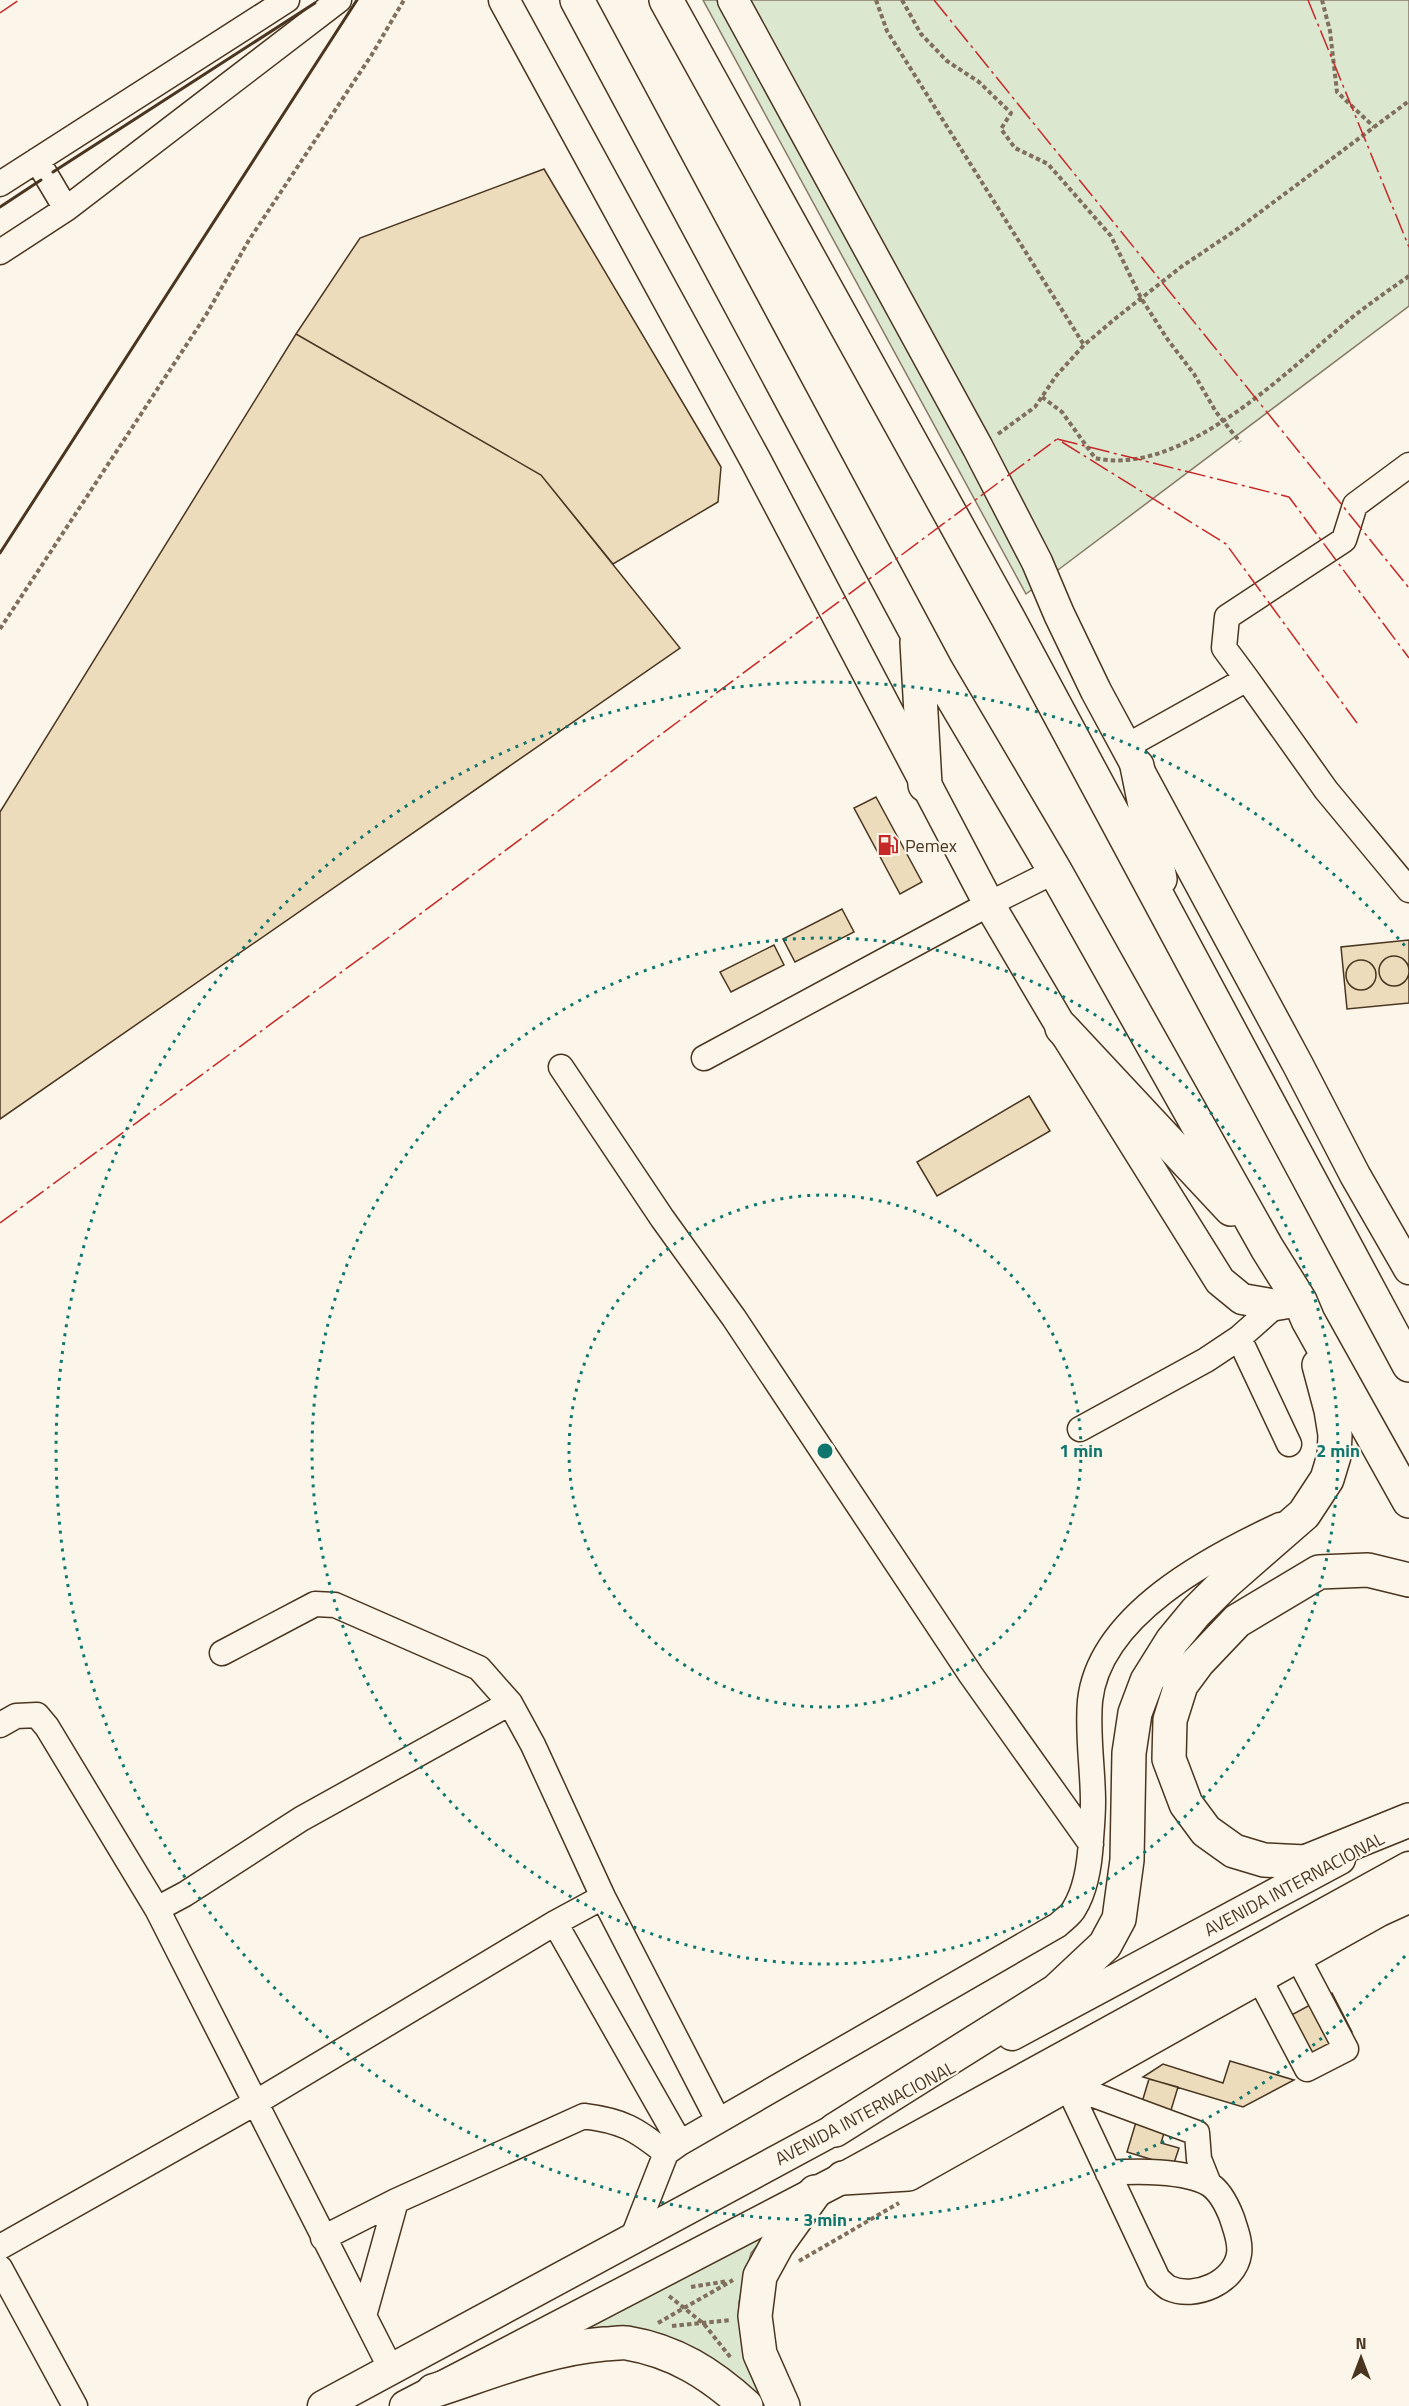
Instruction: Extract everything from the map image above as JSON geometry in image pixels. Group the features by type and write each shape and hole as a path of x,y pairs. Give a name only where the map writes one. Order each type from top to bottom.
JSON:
{"highway":[{"path":"577,0 937,671 1055,871 1267,1248 1294,1309 1331,1410 1335,1435 1334,1456 1327,1479 1304,1514 1225,1583 1196,1612 1172,1641 1147,1681 1135,1713 1129,1753 1127,1860 1119,1919 1105,1945 1056,1991 835,2130"},
{"path":"666,0 1008,618 1409,1365"},
{"path":"917,632 925,785"},
{"path":"1132,756 1166,911"},
{"path":"1062,1028 1267,1248"},
{"path":"1294,1309 1409,1501"},
{"path":"1409,1580 1368,1570 1319,1572 1237,1621 1198,1662 1181,1685 1170,1720 1169,1759 1186,1804 1206,1831 1234,1851 1264,1860 1305,1862 1409,1821"},
{"path":"783,2406 760,2354 755,2316 760,2276 777,2245 829,2185 908,2174 1259,1977 1409,1896"},
{"path":"419,2398 544,2355 591,2345 625,2343 673,2356 719,2382 746,2406"}],"main road":[{"path":"504,0 756,461 989,904 1062,1028 1220,1281 1242,1299 1294,1309"},
{"path":"733,0 978,448 1037,562 1096,691 1298,1065 1354,1175 1409,1269"},
{"name":"AVENIDA INTERNACIONAL","path":"323,2406 1409,1821"},
{"path":"419,2398 829,2185 1409,1867"}],"street":[{"path":"0,184 287,0"},
{"path":"0,252 66,209 339,0"},
{"path":"37,160 66,209"},
{"path":"1409,465 1354,505 1344,540 1227,617 1224,648 1326,790 1409,890"},
{"path":"1132,756 1246,679"},
{"path":"704,1058 989,904 1055,871"},
{"path":"561,1067 662,1218 734,1318 971,1675 1091,1844"},
{"path":"1080,1429 1294,1309"},
{"path":"1239,1338 1289,1444"},
{"path":"633,2237 673,2148 1058,1925 1074,1909 1089,1871 1093,1802 1089,1722 1091,1699 1104,1660 1134,1619 1162,1593 1185,1576 1245,1541 1304,1514"},
{"path":"222,1653 315,1604 336,1605 479,1668 510,1703 533,1745 603,1897 718,2120"},
{"path":"157,1909 185,1894 301,1819 510,1703"},
{"path":"0,1725 16,1716 37,1715 47,1727 157,1909 391,2369"},
{"path":"0,2247 255,2103 555,1923 603,1897"},
{"path":"555,1923 673,2148"},
{"path":"1259,1977 1307,2069 1346,2049 1297,1956"},
{"path":"1067,2085 1197,2133 1198,2159 1209,2184 1226,2202 1237,2233 1239,2254 1228,2276 1206,2289 1189,2291 1170,2288 1158,2279 1067,2085"},
{"path":"324,2238 396,2201 584,2116 611,2120 673,2148"},
{"path":"1108,2173 1164,2173 1209,2184"},
{"path":"364,2316 396,2201"},
{"path":"0,2268 75,2406"}],"path":[{"path":"0,629 206,315 249,240 371,56 404,0"},
{"path":"876,0 887,31 1084,345"},
{"path":"902,0 921,34 947,61 979,82 1011,113 1001,129 1015,148 1048,164 1111,236 1141,298 1168,340 1194,374 1223,421 1240,442"},
{"path":"1322,0 1330,31 1337,92 1374,127"},
{"path":"978,448 1035,407 1056,376 1084,345 1141,298 1409,101"},
{"path":"1042,397 1062,412 1095,458 1108,461 1145,458 1223,421 1249,404 1353,317 1409,276"},
{"path":"796,2263 905,2200"},
{"path":"687,2288 740,2279"},
{"path":"657,2324 733,2280"},
{"path":"675,2290 663,2292 704,2324 733,2360"},
{"path":"670,2327 737,2319"}],"green space":[{"path":"703,0 1409,0 1409,306 1026,594"},
{"path":"765,2233 766,2235 751,2253 739,2302 740,2319 771,2406 759,2406 743,2385 716,2361 682,2345 663,2340 584,2329"}],"building":[{"path":"544,169 721,467 718,502 613,564 541,475 296,334 360,238"},
{"path":"296,334 541,475 680,648 0,1119 0,812"},
{"name":"Pemex","path":"876,797 922,882 900,894 854,808"},
{"path":"842,909 854,932 795,962 783,939"},
{"path":"1409,940 1409,1003 1347,1009 1341,947"},
{"path":"774,945 784,965 731,992 720,972"},
{"path":"1394,956 1405,960 1409,971 1405,982 1394,986 1383,982 1379,971 1383,960"},
{"path":"1361,960 1372,964 1376,975 1372,986 1361,990 1350,986 1346,975 1350,964"},
{"path":"1029,1096 1050,1131 937,1196 917,1162"},
{"path":"1332,1993 1352,2032 1293,2063 1273,2025"},
{"path":"1230,2061 1294,2080 1243,2107 1143,2077 1163,2064 1223,2083"},
{"path":"1149,2079 1178,2087 1161,2143 1179,2148 1173,2166 1127,2152"}],"wall":[{"path":"0,553 357,0"},
{"path":"53,172 315,3"},
{"path":"0,207 41,180"}],"power":[{"path":"0,13 19,0"},
{"path":"934,0 1409,588"},
{"path":"1308,0 1409,247"},
{"path":"1057,439 1289,497 1409,658"},
{"path":"0,1223 396,932 1057,439"},
{"path":"1062,442 1226,544 1357,723"}],"place":[{"name":"Pemex","path":"888,845"}]}
